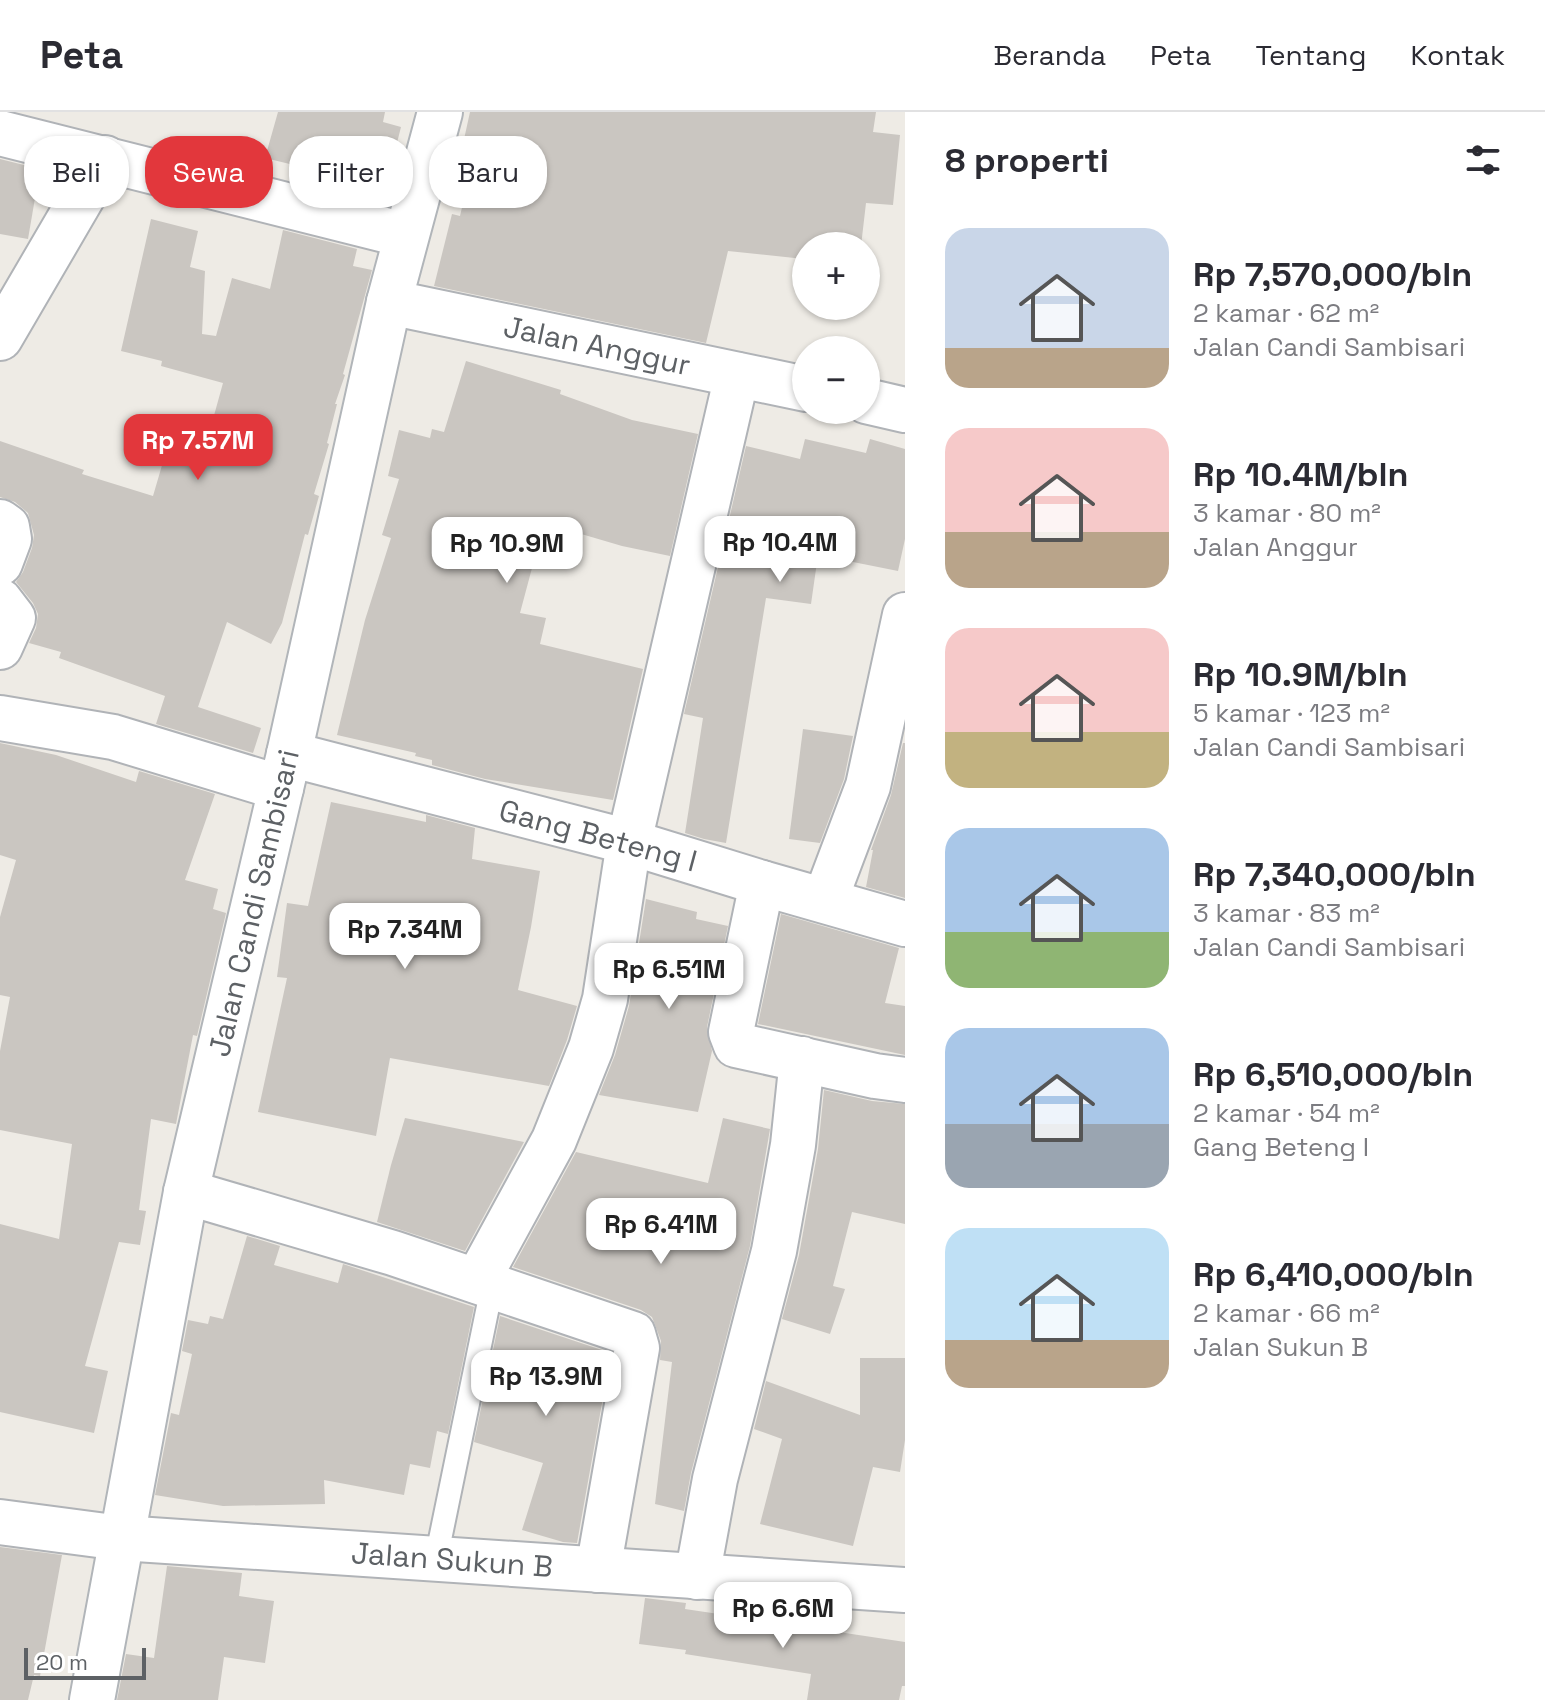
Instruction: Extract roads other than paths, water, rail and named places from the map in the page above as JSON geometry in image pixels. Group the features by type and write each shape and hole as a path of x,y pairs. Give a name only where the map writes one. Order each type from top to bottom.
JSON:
{"street":[{"name":"Jalan Candi Sambisari","path":"92,1700 186,1192 285,771 389,302 440,112"},
{"path":"0,133 24,139"},
{"path":"129,164 405,235"},
{"path":"0,338 76,208"},
{"name":"Jalan Anggur","path":"389,302 792,386"},
{"path":"484,1284 554,1140 591,1048 608,985 629,842 737,375"},
{"path":"880,404 905,410"},
{"path":"0,522 9,533 0,563"},
{"path":"0,601 13,618 0,647"},
{"path":"825,900 868,786 905,615"},
{"name":"Gang Beteng I","path":"0,718 113,737 629,842 905,924"},
{"path":"762,883 732,1038 736,1045 905,1080"},
{"path":"697,1577 715,1479 774,1251 793,1145 802,1059"},
{"path":"186,1192 393,1253 629,1332 635,1338 637,1348 598,1570"},
{"name":"Jalan Sukun B","path":"0,1522 121,1538 905,1590"}],"lane":[{"path":"436,1559 484,1284"}]}
